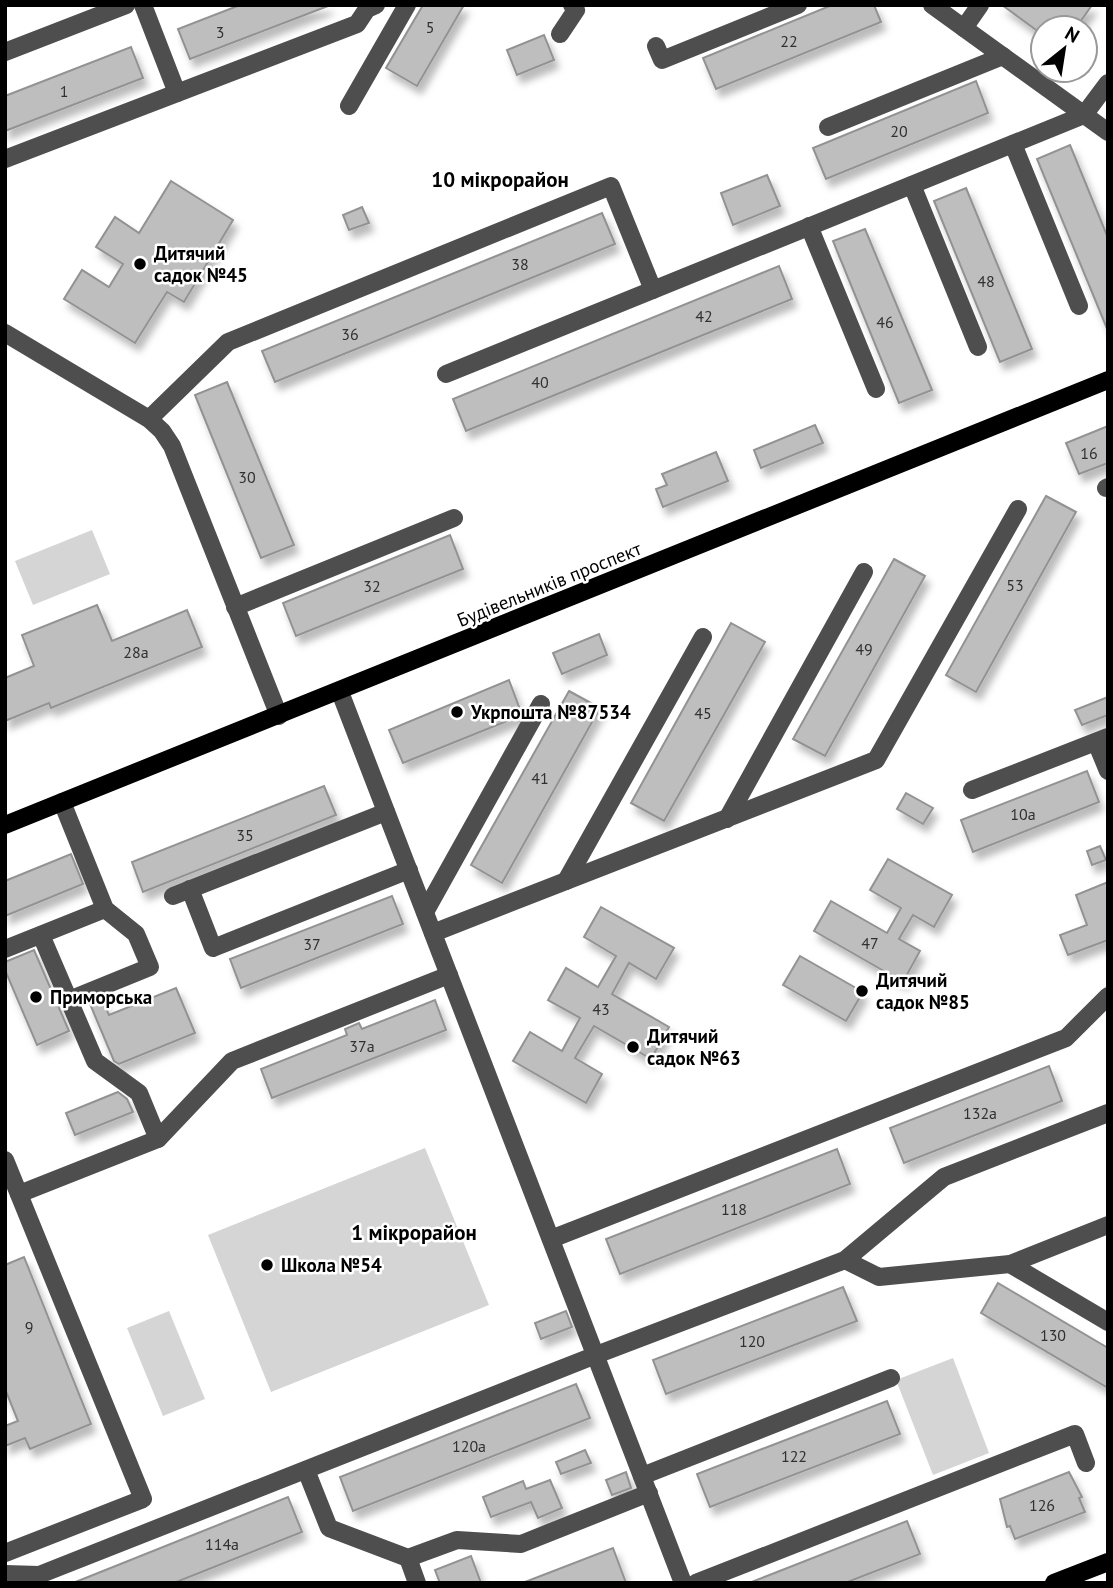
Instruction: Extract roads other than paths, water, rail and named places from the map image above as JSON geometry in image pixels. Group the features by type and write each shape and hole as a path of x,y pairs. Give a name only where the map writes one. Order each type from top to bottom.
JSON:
{"main road":[{"name":"Будівельників проспект","path":"5,825 1108,380"},
{"path":"1054,1583 1108,1562"}],"street":[{"path":"5,52 127,5"},
{"path":"143,5 177,93"},
{"path":"5,159 358,24 366,9 376,5"},
{"path":"349,106 407,5"},
{"path":"560,34 576,10 572,5"},
{"path":"656,46 662,60 798,5"},
{"path":"932,5 1108,132"},
{"path":"964,28 980,5"},
{"path":"828,127 1003,56"},
{"path":"446,374 1084,115 1108,83"},
{"path":"1013,144 1080,306"},
{"path":"912,185 978,347"},
{"path":"149,419 228,342 611,186 653,290"},
{"path":"809,226 876,389"},
{"path":"5,333 149,419 162,431 172,446 279,716"},
{"path":"433,933 876,760 1018,509"},
{"path":"235,607 453,518"},
{"path":"727,818 864,572"},
{"path":"566,881 703,637"},
{"path":"340,692 683,1583"},
{"path":"425,912 541,704"},
{"path":"972,790 1102,739 1108,771"},
{"path":"62,802 105,909 136,934 150,967 69,1000"},
{"path":"386,812 181,892 213,948 409,870"},
{"path":"5,949 105,909"},
{"path":"41,934 94,1061 139,1093 158,1139"},
{"path":"19,1194 158,1139 232,1061 449,975"},
{"path":"551,1239 1066,1038 1108,996"},
{"path":"5,1574 39,1575 845,1260 944,1177 1108,1113"},
{"path":"5,1160 143,1499 5,1553"},
{"path":"845,1260 879,1277 1010,1264 1108,1225"},
{"path":"1010,1264 1108,1322"},
{"path":"642,1476 891,1378"},
{"path":"696,1583 1075,1434 1086,1463"},
{"path":"306,1470 329,1528 408,1558 457,1540 521,1544 649,1493"},
{"path":"408,1558 416,1582"}],"place":[{"name":"Дитячий садок №45","path":"140,264"},
{"name":"Укрпошта №87534","path":"457,712"},
{"name":"Дитячий садок №85","path":"862,991"},
{"name":"Приморська","path":"36,997"},
{"name":"Дитячий садок №63","path":"633,1047"},
{"name":"Школа №54","path":"267,1265"}],"district":[{"name":"10 мікрорайон","path":"500,179"},
{"name":"1 мікрорайон","path":"414,1232"}]}
